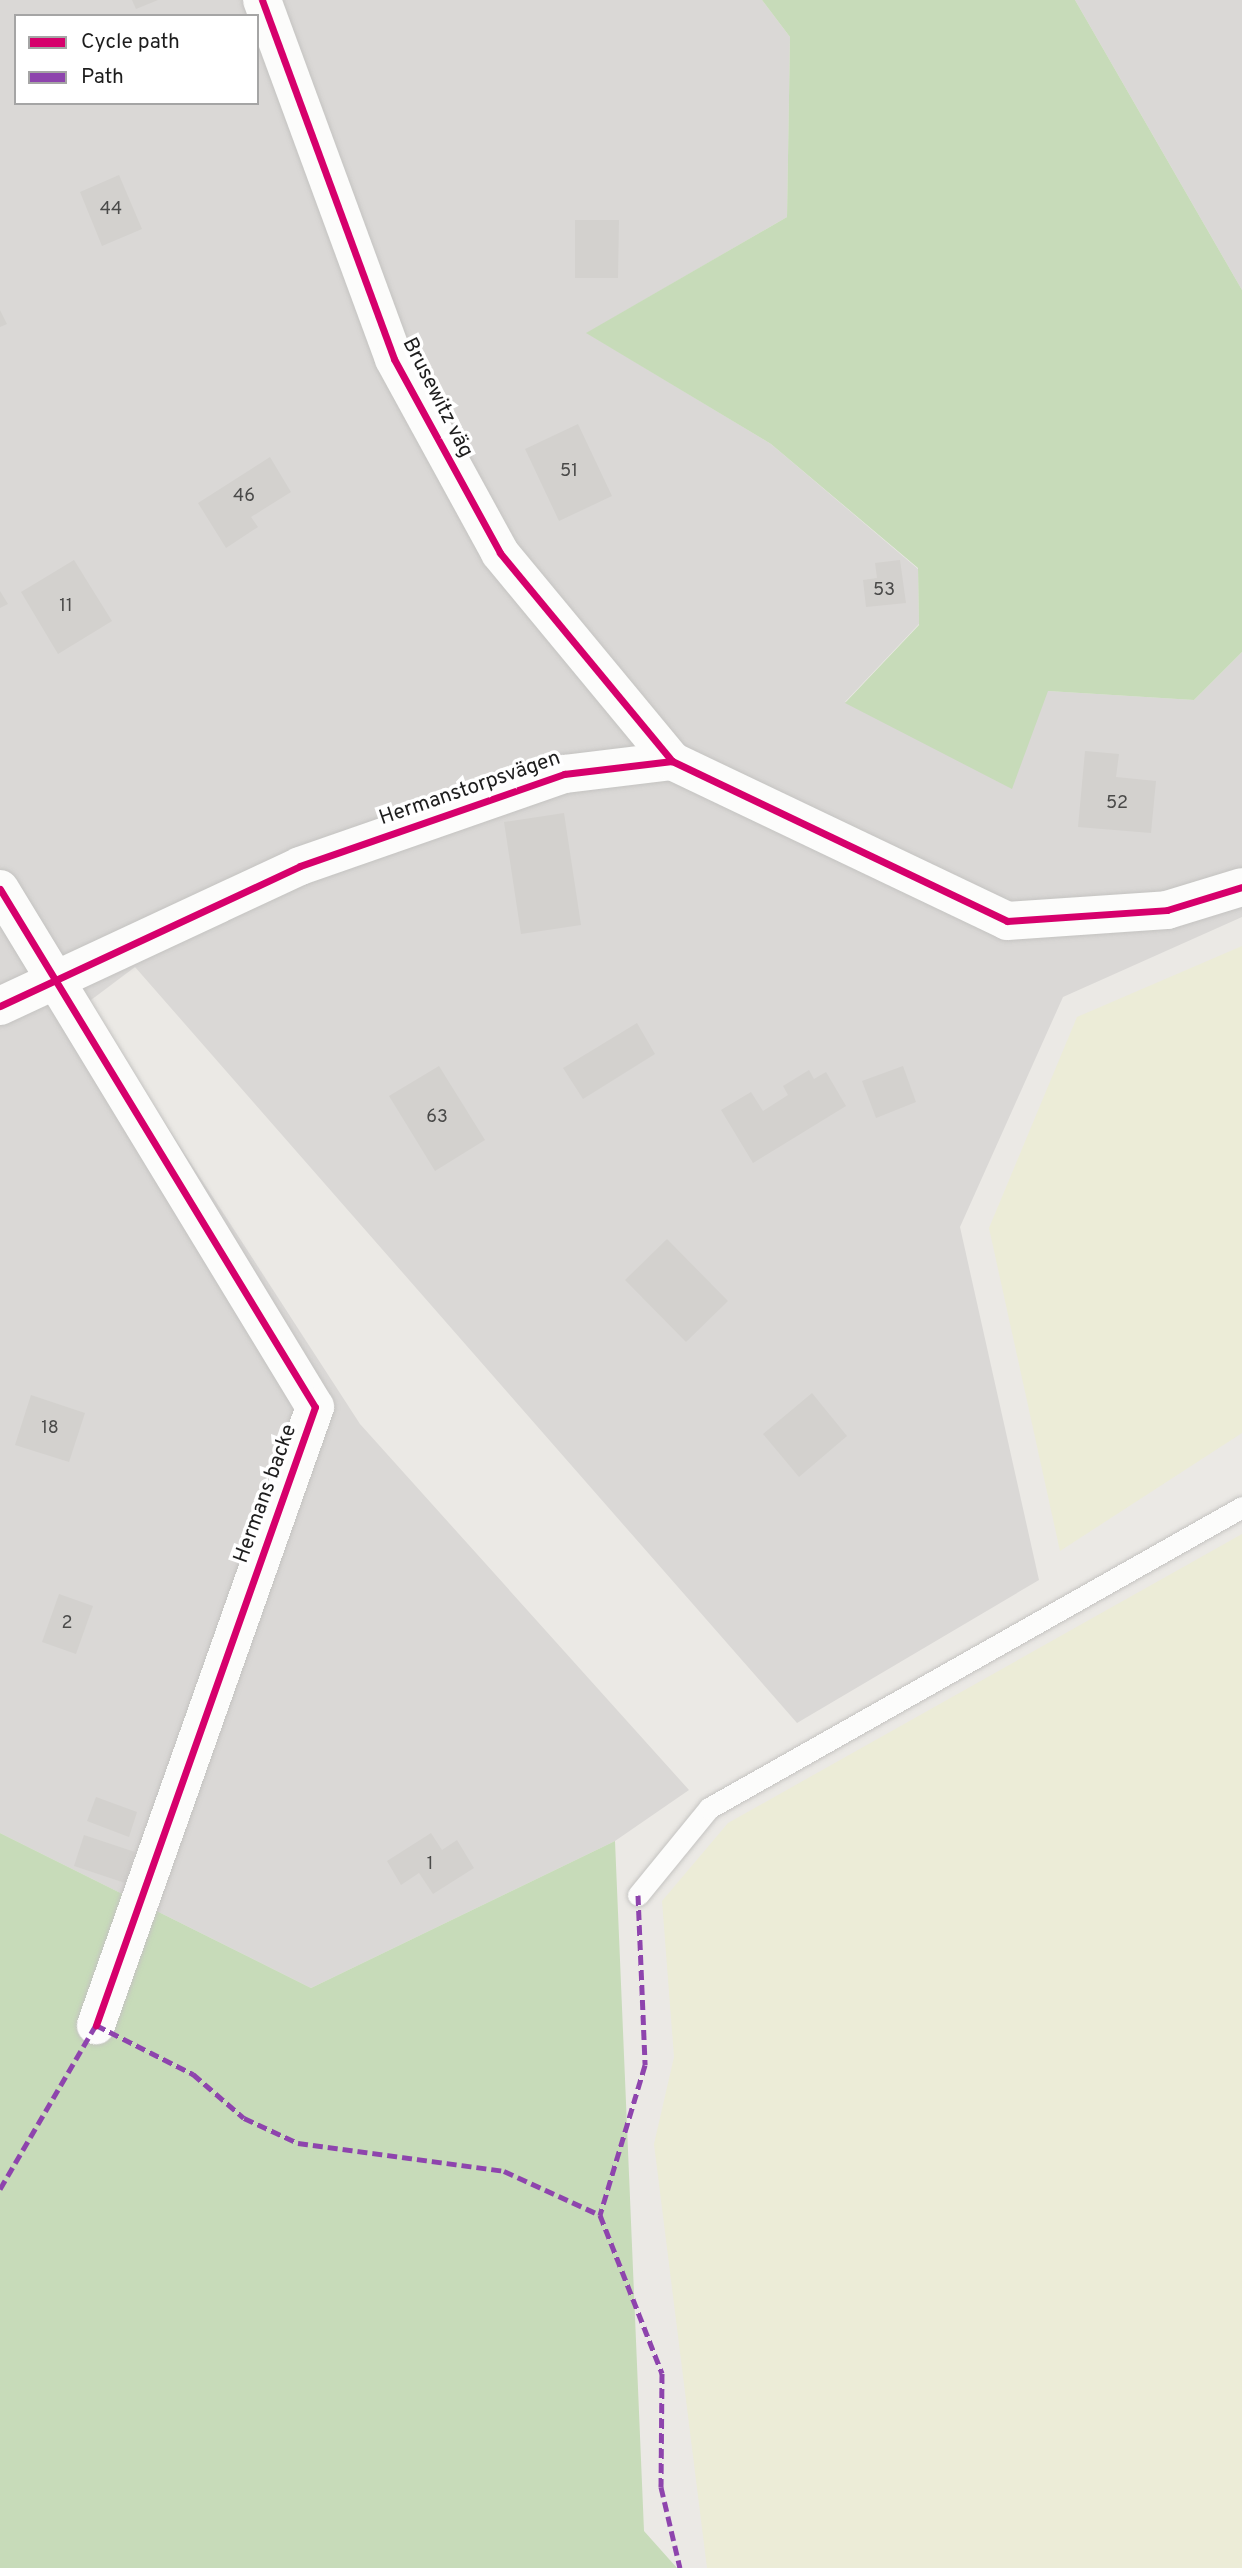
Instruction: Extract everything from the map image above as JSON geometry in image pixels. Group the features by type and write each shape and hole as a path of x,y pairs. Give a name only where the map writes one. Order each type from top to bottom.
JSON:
{"street":[{"name":"Brusewitz väg","path":"262,0 394,359 500,553 671,761"},
{"path":"671,761 1007,921 1167,910 1242,887"},
{"name":"Hermanstorpsvägen","path":"0,1006 300,866 564,774 671,761"},
{"path":"0,889 55,979"},
{"name":"Hermans backe","path":"55,979 315,1407 96,2025"}],"lane":[{"path":"638,1895 709,1808 1242,1507"}],"shaded area":[{"path":"0,0 762,0 790,37 787,217 587,333 771,444 918,569 919,624 845,702 1048,691 1194,700 1242,652 1242,917 1063,997 960,1227 1039,1580 797,1723 135,967 87,1003 360,1424 689,1790 615,1841 311,1988 0,1833"},
{"path":"1075,0 1242,0 1242,290"}],"green space":[{"path":"762,0 1075,0 1242,290 1242,652 1194,700 1048,691 1012,789 845,703 919,625 918,568 771,444 586,333 787,217 790,37"},
{"path":"1242,946 1242,1433 1060,1551 989,1228 1077,1017"},
{"path":"1242,1534 1242,2568 707,2568 654,2144 674,2057 662,1901 728,1823"},
{"path":"0,1833 311,1988 615,1841 644,2531 677,2568 0,2568"}],"building":[{"path":"132,0 158,0 136,9"},
{"path":"119,175 142,229 102,246 80,192"},
{"path":"575,220 619,220 618,278 575,278"},
{"path":"0,310 7,324 0,327"},
{"path":"578,424 612,496 559,521 525,449"},
{"path":"270,457 291,492 251,517 258,527 226,548 198,503"},
{"path":"74,560 112,621 58,654 21,592"},
{"path":"900,560 906,603 866,607 863,580 877,578 875,563"},
{"path":"0,591 8,604 0,608"},
{"path":"1085,751 1119,754 1116,777 1156,781 1151,833 1078,827"},
{"path":"564,813 581,925 521,934 504,822"},
{"path":"637,1023 655,1054 583,1099 563,1068"},
{"path":"439,1066 485,1140 435,1171 389,1096"},
{"path":"903,1066 916,1102 876,1118 862,1081"},
{"path":"809,1070 814,1079 826,1072 846,1106 753,1163 721,1110 751,1092 763,1111 788,1095 783,1086"},
{"path":"667,1239 728,1301 686,1342 625,1280"},
{"path":"812,1393 847,1436 799,1477 763,1434"},
{"path":"31,1395 85,1413 69,1462 15,1445"},
{"path":"59,1594 93,1606 76,1654 42,1642"},
{"path":"96,1797 137,1812 129,1837 87,1821"},
{"path":"431,1833 442,1850 457,1840 474,1868 433,1894 419,1873 401,1885 387,1861"},
{"path":"84,1835 135,1852 125,1883 74,1866"}],"marked path":[{"path":"638,1895 645,2065 600,2215 662,2373 661,2487 680,2568"},
{"path":"0,2189 96,2025 193,2074 244,2118 298,2143 504,2171 600,2215"}],"cycle path":[{"path":"262,0 394,359 500,553 672,761"},
{"path":"0,1006 300,866 564,774 672,761 1007,921 1167,910 1242,887"},
{"path":"0,889 315,1407 96,2025"}]}
